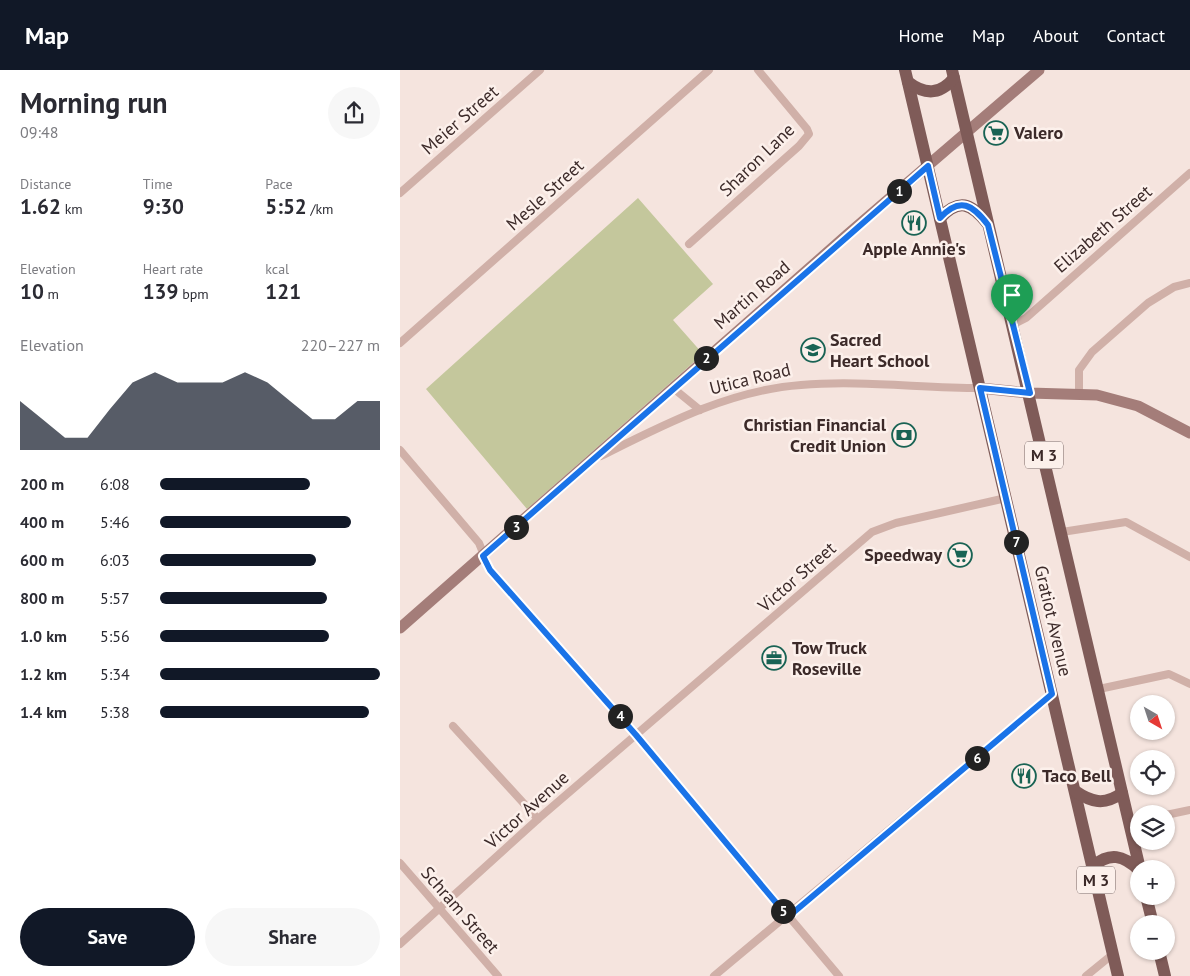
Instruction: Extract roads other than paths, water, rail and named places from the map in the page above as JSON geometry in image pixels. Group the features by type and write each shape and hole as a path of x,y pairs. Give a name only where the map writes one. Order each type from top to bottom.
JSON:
{"main road":[{"name":"Gratiot Avenue","path":"953,74 1012,325 1030,393 1122,793 1130,812"},
{"path":"907,76 922,91 936,92 942,90 953,74"},
{"name":"Gratiot Avenue","path":"907,76 1118,976"},
{"path":"940,218 948,210 960,205 973,209 988,225"},
{"path":"1075,790 1086,798 1101,802 1115,798 1122,793"},
{"path":"1092,866 1105,857 1117,855 1130,862"},
{"path":"1161,960 1165,976"}],"street":[{"name":"Meier Street","path":"400,192 540,70"},
{"name":"Mesle Street","path":"400,343 709,70"},
{"name":"Sharon Lane","path":"689,244 799,146 809,134 807,129 758,70"},
{"name":"Martin Road","path":"400,628 1039,70"},
{"name":"Elizabeth Street","path":"1012,325 1026,318 1190,173"},
{"path":"1079,394 1079,370 1092,352 1148,303 1174,287 1190,283"},
{"name":"Utica Road","path":"588,462 700,410 759,392 800,385 840,384 980,388 1030,393 1098,396 1138,406 1190,433"},
{"name":"Utica Road","path":"673,388 700,410"},
{"path":"400,450 479,543 490,570 636,735 839,976"},
{"name":"Victor Street","path":"636,735 872,532 896,522 1006,498"},
{"path":"1062,532 1126,522 1190,557"},
{"path":"1099,689 1169,674 1190,684"},
{"path":"714,976 788,917 1052,694"},
{"path":"453,726 538,819"},
{"name":"Victor Avenue","path":"440,909 538,819 636,735"},
{"path":"1175,812 1190,810"},
{"name":"Schram Street","path":"400,863 498,976"},
{"path":"400,944 440,909"},
{"path":"1086,976 1113,954"}],"place":[{"name":"Valero","path":"996,133"},
{"name":"Apple Annie's","path":"914,223"},
{"name":"Sacred Heart School","path":"813,350"},
{"name":"Christian Financial Credit Union","path":"904,435"},
{"name":"Speedway","path":"960,555"},
{"name":"Tow Truck Roseville","path":"774,658"},
{"name":"Taco Bell","path":"1024,776"}]}
